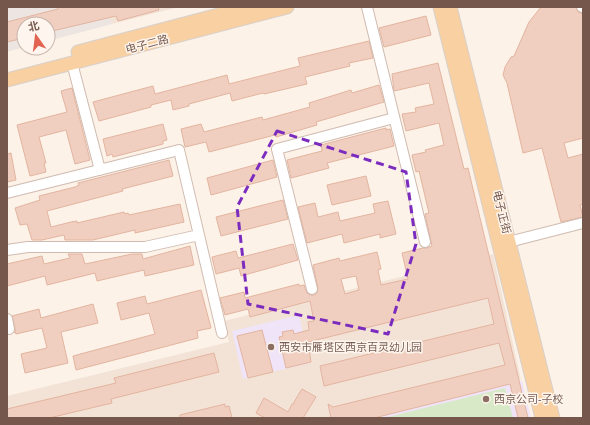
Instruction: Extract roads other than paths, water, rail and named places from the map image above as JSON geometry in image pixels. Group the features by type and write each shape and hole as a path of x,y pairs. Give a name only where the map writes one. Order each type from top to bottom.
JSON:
{"main road":[{"name":"电子二路","path":"7,71 249,7"},
{"name":"电子二路","path":"7,80 287,7"},
{"name":"电子正街","path":"440,7 542,418"},
{"name":"电子正街","path":"450,7 553,418"}],"street":[{"path":"367,7 425,242"},
{"path":"72,63 100,170"},
{"path":"312,289 277,149 394,118"},
{"path":"7,193 179,150 222,333"},
{"path":"509,242 583,223"},
{"path":"7,250 28,247 146,247 199,235"},
{"path":"7,319 9,329 7,329"}],"place":[{"name":"西安市雁塔区西京百灵幼儿园","path":"271,347"},
{"name":"西京公司-子校","path":"486,399"}]}
